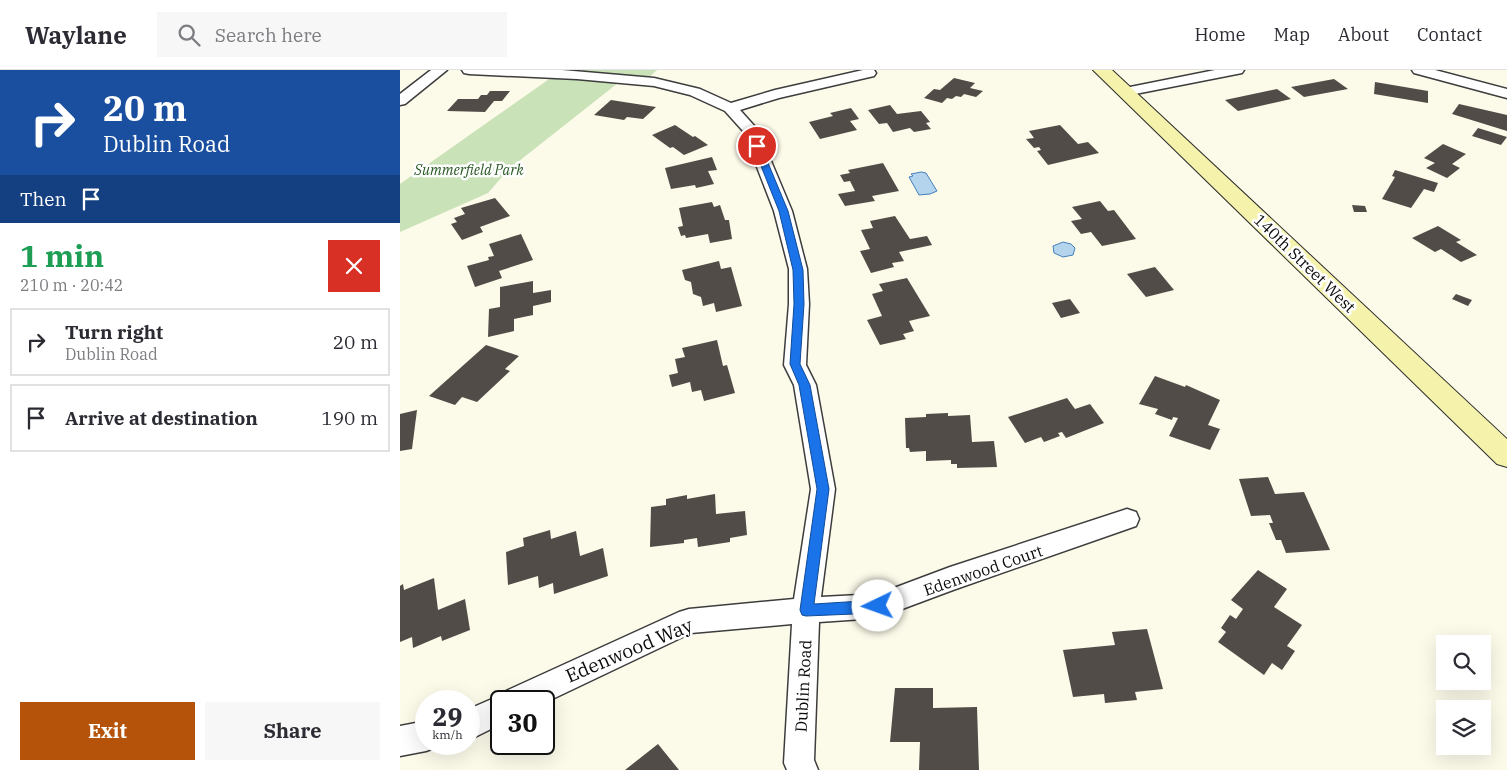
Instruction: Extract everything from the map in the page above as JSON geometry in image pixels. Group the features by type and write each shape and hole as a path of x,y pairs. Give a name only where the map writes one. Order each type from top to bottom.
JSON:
{"street":[{"path":"400,101 440,70"},
{"name":"Dublin Road","path":"468,70 577,75 654,82 695,92 730,108 750,130 783,211 798,270 799,304 795,364 805,385 823,489 806,610 799,763 803,770"},
{"name":"140th Street West","path":"1102,70 1507,456"},
{"path":"1125,92 1238,70"},
{"path":"1419,70 1458,74 1507,94"},
{"path":"730,108 774,94 869,73"},
{"name":"Edenwood Court","path":"806,610 878,606 950,579 1037,552 1127,519"},
{"name":"Edenwood Way","path":"540,690 689,621 806,610"},
{"path":"400,741 415,738"}],"green space":[{"name":"Summerfield Park","path":"562,70 657,70 645,81 623,79 509,169 488,193 400,232 400,184"}],"water":[{"path":"926,173 937,191 919,195 909,177 913,176 911,174"},
{"path":"1063,242 1071,244 1075,248 1073,255 1063,257 1054,253 1053,246"}],"building":[{"path":"954,78 975,83 970,88 983,91 976,97 964,94 961,97 947,98 942,103 924,98 934,89 940,90"},
{"path":"1334,79 1348,89 1304,97 1291,87"},
{"path":"1375,82 1428,91 1428,103 1374,94"},
{"path":"1277,89 1291,99 1238,111 1225,100"},
{"path":"490,91 510,91 502,101 494,101 485,112 447,111 458,99 478,99 481,95 487,95"},
{"path":"611,100 656,107 643,119 627,117 624,120 594,115"},
{"path":"1459,104 1507,115 1507,131 1452,114"},
{"path":"890,105 897,114 921,111 930,122 926,123 931,129 914,132 910,128 893,132 887,123 879,124 868,110"},
{"path":"851,108 859,119 850,121 857,130 820,139 809,122 833,116 830,113"},
{"path":"675,125 708,145 684,155 652,135"},
{"path":"1060,125 1078,144 1088,142 1099,153 1048,165 1037,151 1041,150 1039,147 1034,148 1026,139 1034,138 1029,131"},
{"path":"1478,128 1507,137 1501,145 1472,136"},
{"path":"1443,144 1466,154 1452,164 1460,168 1447,178 1426,168 1435,163 1424,158"},
{"path":"712,157 717,170 708,171 714,184 696,188 695,185 671,189 665,168"},
{"path":"883,163 899,191 872,196 875,201 845,206 838,194 855,191 850,181 844,182 840,175 850,173 848,170"},
{"path":"1395,170 1438,183 1434,192 1424,189 1411,208 1382,199 1395,177 1392,176"},
{"path":"495,198 510,216 480,227 483,232 462,240 451,224 457,222 454,218 465,214 461,208"},
{"path":"1100,201 1108,211 1114,210 1136,239 1102,246 1091,232 1081,234 1071,221 1082,219 1072,207"},
{"path":"712,202 714,207 720,205 725,220 729,220 732,239 710,243 708,234 686,238 685,235 681,236 678,227 683,226 679,208"},
{"path":"1352,205 1365,206 1367,212 1354,212"},
{"path":"895,216 910,239 927,236 932,245 899,252 904,261 892,263 894,267 871,273 860,251 870,249 861,230 873,228 870,221"},
{"path":"1438,226 1461,240 1456,242 1477,255 1461,262 1441,249 1435,252 1412,238"},
{"path":"521,234 533,260 499,271 502,278 475,287 467,266 489,260 488,257 494,256 489,244"},
{"path":"719,261 721,269 731,267 742,306 716,312 714,303 703,306 701,297 693,294 691,282 685,280 682,270"},
{"path":"1155,267 1174,290 1146,297 1127,274"},
{"path":"907,278 930,316 909,321 914,331 903,334 906,339 880,345 867,320 882,316 872,294 883,291 879,284"},
{"path":"533,281 533,293 551,290 551,302 533,306 533,315 514,319 514,331 488,337 489,309 500,307 500,287"},
{"path":"1456,294 1472,300 1468,306 1452,299"},
{"path":"1070,299 1080,313 1061,318 1052,303"},
{"path":"717,340 723,366 727,365 735,393 704,401 701,390 692,392 690,382 672,387 669,375 678,373 675,359 685,357 682,348"},
{"path":"486,345 519,356 505,369 510,371 477,402 462,397 455,405 429,396"},
{"path":"1155,376 1185,387 1186,385 1220,400 1208,425 1220,429 1210,450 1169,436 1178,418 1173,417 1172,420 1155,414 1158,409 1139,404"},
{"path":"1067,398 1075,409 1090,404 1104,423 1066,438 1062,432 1058,433 1060,436 1044,442 1041,437 1025,443 1008,417"},
{"path":"417,410 412,449 400,451 400,414"},
{"path":"948,413 948,416 970,415 972,442 994,441 997,467 957,468 957,464 951,464 951,460 926,461 926,451 910,452 909,448 906,448 905,418 926,417 926,414"},
{"path":"1268,477 1275,494 1304,492 1330,550 1286,553 1281,540 1276,540 1269,523 1273,523 1270,515 1251,516 1239,479"},
{"path":"715,494 716,514 745,511 747,535 730,538 730,542 698,547 697,538 684,540 684,543 650,547 651,507 666,505 666,499 687,495 687,499"},
{"path":"550,530 551,539 576,531 580,556 603,548 608,576 554,594 553,583 539,588 538,576 508,585 506,552 524,546 523,538"},
{"path":"1258,570 1287,589 1274,607 1302,625 1287,646 1295,651 1282,670 1272,663 1264,675 1218,642 1226,632 1221,628 1230,615 1236,619 1243,609 1231,600"},
{"path":"434,578 438,610 465,599 470,630 442,641 441,636 413,648 412,637 400,642 400,586 403,584 404,590"},
{"path":"1147,629 1163,689 1135,692 1137,700 1105,703 1104,694 1073,697 1063,650 1115,645 1112,632"},
{"path":"895,688 933,688 933,708 977,707 979,770 919,770 920,742 890,742"},
{"path":"658,744 679,770 625,770"}],"route":[{"path":"757,146 792,238 798,270 799,304 795,364 805,385 823,489 806,610 878,606"}]}
